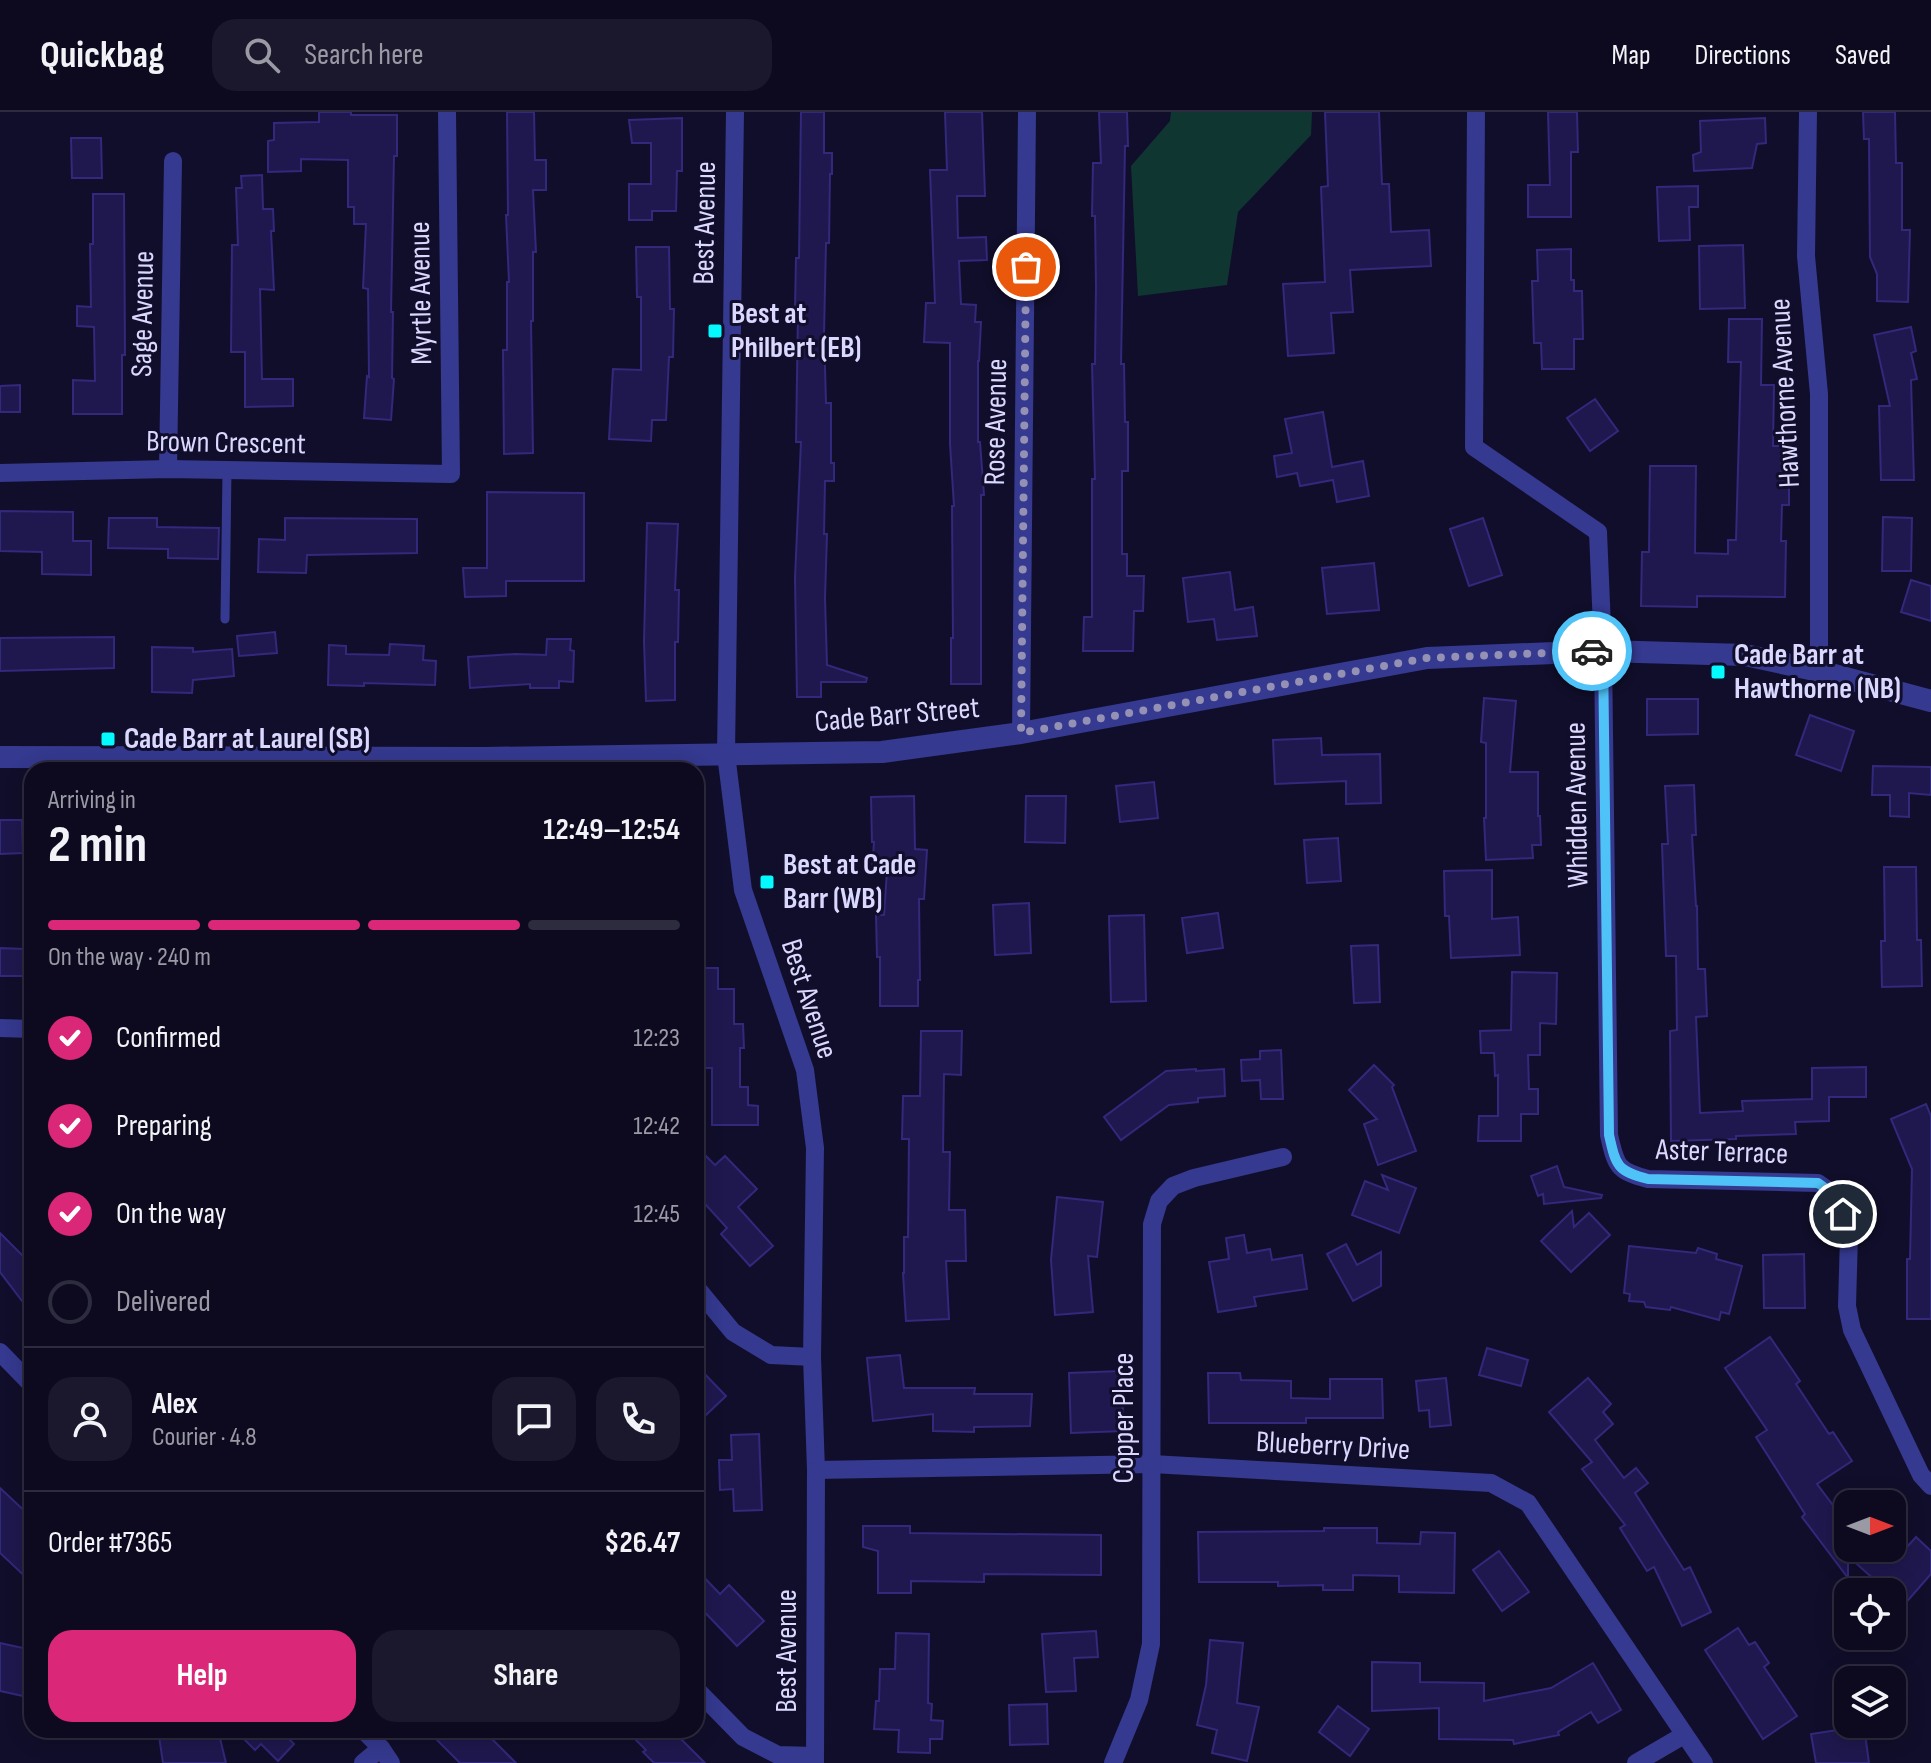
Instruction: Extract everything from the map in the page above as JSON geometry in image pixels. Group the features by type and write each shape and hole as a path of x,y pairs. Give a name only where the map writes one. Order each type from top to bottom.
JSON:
{"street":[{"name":"Myrtle Avenue","path":"447,112 451,474"},
{"name":"Best Avenue","path":"735,112 726,754 743,890 805,1070 815,1148 812,1357 816,1470 815,1760"},
{"name":"Rose Avenue","path":"1021,733 1027,112"},
{"name":"Whidden Avenue","path":"1476,112 1474,447 1598,532 1603,651 1609,1135 1614,1158 1625,1173"},
{"name":"Hawthorne Avenue","path":"1808,112 1806,256 1819,394 1819,671"},
{"name":"Sage Avenue","path":"168,469 173,161"},
{"name":"Brown Crescent","path":"0,473 168,469 451,474"},
{"name":"Cade Barr Street","path":"532,762 726,754 882,752 1021,733 1427,658 1603,651 1745,655 1931,701"},
{"name":"Cade Barr Street","path":"0,757 346,762"},
{"path":"0,1028 24,1029"},
{"name":"Copper Place","path":"1113,1763 1139,1700 1151,1644 1152,1224 1159,1201 1173,1186 1283,1157"},
{"name":"Aster Terrace","path":"1625,1173 1648,1179 1818,1183 1835,1195 1849,1235 1847,1306 1852,1330 1921,1475 1931,1486"},
{"path":"704,1297 733,1332 771,1355 812,1357"},
{"path":"0,1352 24,1377"},
{"name":"Blueberry Drive","path":"816,1470 1152,1464 1491,1483 1528,1503 1704,1763"},
{"path":"704,1697 743,1737 778,1755 815,1760"},
{"path":"1636,1763 1684,1735"},
{"path":"363,1763 386,1756 370,1738"}],"lane":[{"path":"225,619 227,470"}],"green space":[{"path":"1171,112 1312,112 1311,135 1238,212 1227,285 1138,296 1131,166 1170,121"}],"building":[{"path":"319,112 397,115 391,420 364,418 369,377 368,289 363,288 366,224 354,224 354,207 348,207 348,160 301,159 301,171 268,172 268,141 274,140 274,123 319,122"},
{"path":"507,112 534,112 535,160 546,160 546,190 533,190 536,252 533,252 531,321 533,453 504,454 503,350 507,350 509,282"},
{"path":"801,112 824,112 824,153 832,153 824,333 826,403 831,403 831,463 834,463 834,481 825,481 827,665 867,678 866,682 821,682 821,697 797,697 795,578 801,442 796,442 798,310 795,310 796,258 799,258"},
{"path":"945,112 982,112 985,196 957,196 958,238 986,237 987,260 959,261 961,304 976,305 975,322 981,322 978,442 984,495 981,495 981,684 951,684 954,506 950,444 950,343 924,342 926,303 935,303 930,170 947,170"},
{"path":"1099,112 1127,112 1121,364 1124,364 1125,422 1128,422 1128,471 1122,471 1122,554 1127,554 1127,576 1144,576 1143,611 1134,611 1133,651 1083,651 1084,617 1092,617 1092,479 1095,479 1092,364 1095,364 1096,286 1095,216 1092,216 1093,163 1101,163"},
{"path":"1325,112 1379,112 1382,184 1389,184 1391,232 1429,230 1431,266 1350,270 1353,312 1331,313 1334,353 1288,356 1283,284 1325,282 1321,187 1328,186"},
{"path":"1548,112 1577,112 1578,152 1571,152 1571,217 1528,217 1528,185 1550,185"},
{"path":"1863,112 1895,112 1896,163 1902,163 1902,230 1910,230 1908,302 1877,301 1877,274 1870,257 1869,139 1864,139"},
{"path":"682,118 682,171 677,171 676,211 652,211 652,220 629,220 629,184 651,184 651,143 632,143 629,120"},
{"path":"1765,118 1766,143 1757,144 1752,168 1694,171 1693,155 1701,152 1700,121"},
{"path":"71,138 101,138 102,178 72,178"},
{"path":"262,175 263,209 273,209 274,290 260,289 262,379 293,379 293,406 245,407 245,352 231,352 232,245 238,245 236,188 242,188 241,176"},
{"path":"1698,186 1698,207 1689,207 1690,240 1659,241 1657,187"},
{"path":"93,194 124,194 125,355 122,355 122,414 73,414 73,380 95,381 94,327 77,326 77,306 91,307"},
{"path":"1743,245 1745,308 1700,309 1699,246"},
{"path":"636,247 669,247 670,309 674,309 673,357 669,357 666,420 652,420 651,441 609,439 613,369 641,370 641,297 637,297"},
{"path":"1571,249 1571,280 1574,280 1574,291 1582,291 1583,339 1574,339 1574,369 1542,369 1541,343 1534,343 1532,281 1538,281 1537,250"},
{"path":"1729,319 1762,319 1761,385 1774,385 1773,446 1782,446 1781,477 1789,480 1789,505 1782,505 1781,541 1786,541 1785,597 1697,596 1697,607 1641,606 1642,552 1649,552 1650,466 1696,466 1695,553 1728,554 1728,540 1736,540 1741,362 1728,362"},
{"path":"1911,327 1916,351 1911,353 1917,379 1911,380 1914,480 1881,480 1879,406 1890,406 1874,335"},
{"path":"20,385 20,412 0,412 0,386"},
{"path":"1595,399 1618,431 1590,451 1567,418"},
{"path":"1323,412 1332,467 1363,461 1369,496 1337,502 1333,480 1300,486 1297,473 1277,477 1274,456 1292,453 1285,419"},
{"path":"487,492 584,493 584,581 506,581 506,596 465,597 463,568 487,568"},
{"path":"0,511 73,512 73,541 91,541 91,575 42,574 42,552 0,551"},
{"path":"1883,517 1912,518 1911,571 1882,571"},
{"path":"109,518 157,518 157,527 219,528 218,559 168,558 168,549 108,548"},
{"path":"285,518 417,519 417,553 307,555 306,573 258,572 259,539 285,540"},
{"path":"1483,518 1502,575 1469,586 1450,529"},
{"path":"647,523 678,524 675,700 646,701"},
{"path":"1374,563 1379,610 1327,614 1322,568"},
{"path":"1230,572 1235,610 1253,607 1257,636 1217,640 1214,619 1188,622 1183,578"},
{"path":"1911,580 1931,586 1931,621 1901,612"},
{"path":"275,632 277,653 239,656 237,636"},
{"path":"114,637 114,668 0,671 0,638"},
{"path":"547,639 571,639 570,650 574,651 573,682 559,681 559,688 530,688 530,684 470,688 468,657 546,655"},
{"path":"390,644 424,646 423,660 436,661 435,685 328,685 329,645 346,646 346,654 389,655"},
{"path":"152,647 193,648 193,652 232,649 234,676 193,680 192,693 152,692"},
{"path":"1484,698 1516,701 1510,772 1538,772 1541,845 1532,845 1533,858 1486,860 1486,743 1481,742"},
{"path":"1647,699 1698,699 1698,734 1647,735"},
{"path":"1810,715 1854,731 1841,771 1796,755"},
{"path":"1321,738 1322,755 1380,754 1381,803 1346,804 1346,781 1275,784 1273,740"},
{"path":"1873,766 1931,767 1931,795 1909,793 1909,817 1890,816 1890,795 1872,795"},
{"path":"1154,782 1158,818 1120,822 1116,786"},
{"path":"1694,785 1696,835 1692,835 1698,969 1705,969 1707,1016 1696,1017 1700,1113 1743,1111 1742,1101 1812,1099 1812,1068 1866,1067 1866,1097 1829,1097 1829,1121 1795,1122 1796,1134 1671,1141 1670,1031 1677,1030 1676,956 1666,956 1662,844 1668,844 1665,786"},
{"path":"914,796 915,849 927,850 924,899 919,899 918,1006 880,1006 876,915 884,915 887,871 872,870 871,797"},
{"path":"1026,796 1066,796 1065,843 1025,842"},
{"path":"0,820 22,820 23,853 0,854"},
{"path":"1338,838 1341,881 1307,883 1304,840"},
{"path":"1884,867 1916,867 1917,940 1921,940 1922,986 1882,987"},
{"path":"1492,870 1492,919 1518,917 1520,955 1451,958 1449,916 1445,916 1444,871"},
{"path":"1029,903 1031,953 995,955 993,905"},
{"path":"1218,913 1223,948 1187,953 1182,918"},
{"path":"1144,915 1146,1001 1111,1002 1109,916"},
{"path":"1378,945 1380,1002 1354,1003 1351,946"},
{"path":"0,948 24,949 23,976 0,976"},
{"path":"704,968 718,968 718,989 734,989 734,1024 743,1024 740,1087 748,1087 748,1105 758,1106 758,1125 712,1125 712,1068 704,1068"},
{"path":"1512,972 1557,973 1556,1024 1540,1023 1540,1055 1528,1055 1529,1089 1538,1089 1538,1114 1521,1114 1521,1141 1478,1141 1479,1116 1498,1116 1498,1075 1495,1076 1494,1053 1481,1053 1480,1031 1511,1030"},
{"path":"921,1031 962,1031 961,1075 944,1074 943,1152 950,1152 949,1210 965,1210 966,1261 946,1261 949,1319 906,1321 903,1273 904,1237 908,1237 909,1139 902,1139 903,1096 920,1096"},
{"path":"1281,1050 1283,1099 1261,1099 1260,1080 1242,1081 1241,1060 1260,1059 1260,1051"},
{"path":"1374,1065 1394,1085 1392,1087 1416,1151 1378,1165 1364,1124 1377,1119 1349,1090"},
{"path":"1224,1069 1225,1096 1169,1105 1121,1140 1104,1117 1166,1071"},
{"path":"1926,1104 1931,1116 1931,1319 1907,1319 1912,1169 1891,1119"},
{"path":"704,1154 715,1165 725,1156 757,1189 738,1207 773,1246 750,1266 721,1234 727,1228 704,1203"},
{"path":"1557,1166 1564,1187 1602,1195 1601,1198 1544,1204 1543,1194 1538,1196 1531,1176"},
{"path":"1382,1175 1416,1188 1399,1233 1352,1215 1365,1181 1388,1190"},
{"path":"1057,1197 1103,1202 1097,1257 1088,1256 1093,1312 1055,1315 1051,1260"},
{"path":"1572,1211 1574,1227 1589,1213 1610,1235 1571,1272 1541,1241"},
{"path":"0,1233 24,1257 24,1304 0,1272"},
{"path":"1244,1235 1247,1253 1270,1249 1272,1260 1302,1255 1307,1289 1254,1297 1256,1306 1218,1312 1209,1262 1229,1259 1226,1238"},
{"path":"1346,1244 1357,1265 1381,1252 1381,1286 1353,1301 1327,1254"},
{"path":"1629,1246 1696,1253 1698,1248 1717,1254 1716,1259 1742,1266 1729,1314 1721,1312 1719,1320 1671,1307 1670,1310 1646,1307 1644,1302 1629,1301 1630,1294 1624,1293"},
{"path":"1804,1254 1805,1308 1764,1308 1763,1255"},
{"path":"1770,1337 1800,1381 1796,1384 1829,1434 1833,1432 1852,1461 1817,1484 1834,1506 1834,1559 1802,1517 1805,1514 1756,1437 1767,1430 1725,1368"},
{"path":"1487,1348 1528,1360 1521,1386 1479,1375"},
{"path":"900,1355 904,1388 975,1388 974,1394 1032,1394 1030,1426 974,1427 974,1432 933,1431 933,1414 873,1421 867,1358"},
{"path":"1121,1371 1124,1431 1071,1433 1069,1373"},
{"path":"704,1373 726,1396 706,1415 704,1413"},
{"path":"1208,1373 1240,1373 1241,1380 1291,1381 1291,1398 1330,1399 1330,1379 1382,1379 1383,1418 1306,1418 1306,1423 1209,1423"},
{"path":"1446,1378 1451,1425 1430,1427 1429,1410 1419,1411 1416,1381"},
{"path":"1588,1378 1611,1404 1603,1412 1613,1424 1595,1440 1624,1478 1636,1468 1648,1483 1635,1493 1684,1570 1690,1567 1711,1612 1682,1626 1654,1567 1647,1571 1620,1528 1625,1525 1582,1469 1592,1462 1549,1412"},
{"path":"759,1434 762,1510 734,1511 733,1489 720,1490 719,1460 732,1460 731,1435"},
{"path":"0,1488 24,1510 24,1576 0,1553"},
{"path":"863,1526 910,1526 910,1533 1101,1535 1101,1575 984,1574 984,1582 911,1581 911,1593 878,1593 878,1551 863,1547"},
{"path":"1324,1528 1377,1528 1377,1543 1420,1544 1421,1532 1455,1533 1454,1593 1399,1592 1399,1576 1353,1575 1353,1590 1323,1590 1323,1585 1278,1586 1278,1582 1199,1582 1198,1532 1324,1531"},
{"path":"1916,1537 1931,1551 1931,1574 1906,1603 1906,1578 1872,1578 1855,1562 1906,1562 1906,1548"},
{"path":"1499,1551 1529,1592 1502,1611 1473,1570"},
{"path":"1836,1562 1848,1562 1848,1578"},
{"path":"704,1577 720,1594 729,1585 764,1621 737,1646 704,1611"},
{"path":"1738,1628 1749,1645 1755,1642 1769,1663 1764,1667 1797,1716 1763,1739 1705,1650"},
{"path":"1096,1631 1098,1657 1074,1658 1076,1691 1046,1692 1042,1634"},
{"path":"896,1633 929,1634 928,1703 932,1704 931,1720 943,1721 942,1739 930,1739 930,1753 898,1752 899,1730 874,1729 880,1669 895,1669"},
{"path":"1210,1640 1243,1643 1237,1703 1259,1707 1247,1761 1212,1753 1217,1730 1197,1725 1206,1685"},
{"path":"0,1643 24,1648 23,1696 0,1691"},
{"path":"1372,1662 1420,1663 1420,1682 1484,1683 1484,1701 1551,1688 1593,1663 1621,1710 1598,1723 1591,1712 1558,1732 1559,1735 1514,1744 1513,1740 1439,1739 1439,1708 1372,1711"},
{"path":"1047,1704 1048,1744 1010,1745 1009,1705"},
{"path":"1338,1706 1369,1729 1350,1756 1319,1732"},
{"path":"1834,1731 1834,1738 1866,1738 1869,1763 1816,1763 1811,1734"},
{"path":"159,1738 220,1738 226,1763 163,1763"},
{"path":"243,1738 288,1738 294,1744 278,1761 261,1744 255,1750"},
{"path":"435,1738 491,1738 516,1763 460,1763"},
{"path":"634,1738 680,1738 705,1763 654,1763 643,1752 646,1750"}],"way so far":[{"path":"1026,267 1021,733 1427,658 1592,651"}],"place":[{"name":"Best at Philbert (EB)","path":"715,331"},
{"name":"Cade Barr at Hawthorne (NB)","path":"1718,672"},
{"name":"Cade Barr at Laurel (SB)","path":"108,739"},
{"name":"Best at Cade Barr (WB)","path":"767,882"}],"route":[{"path":"1592,651 1603,651 1609,1135 1614,1158 1625,1173 1648,1179 1818,1183 1835,1195 1843,1214"}]}
